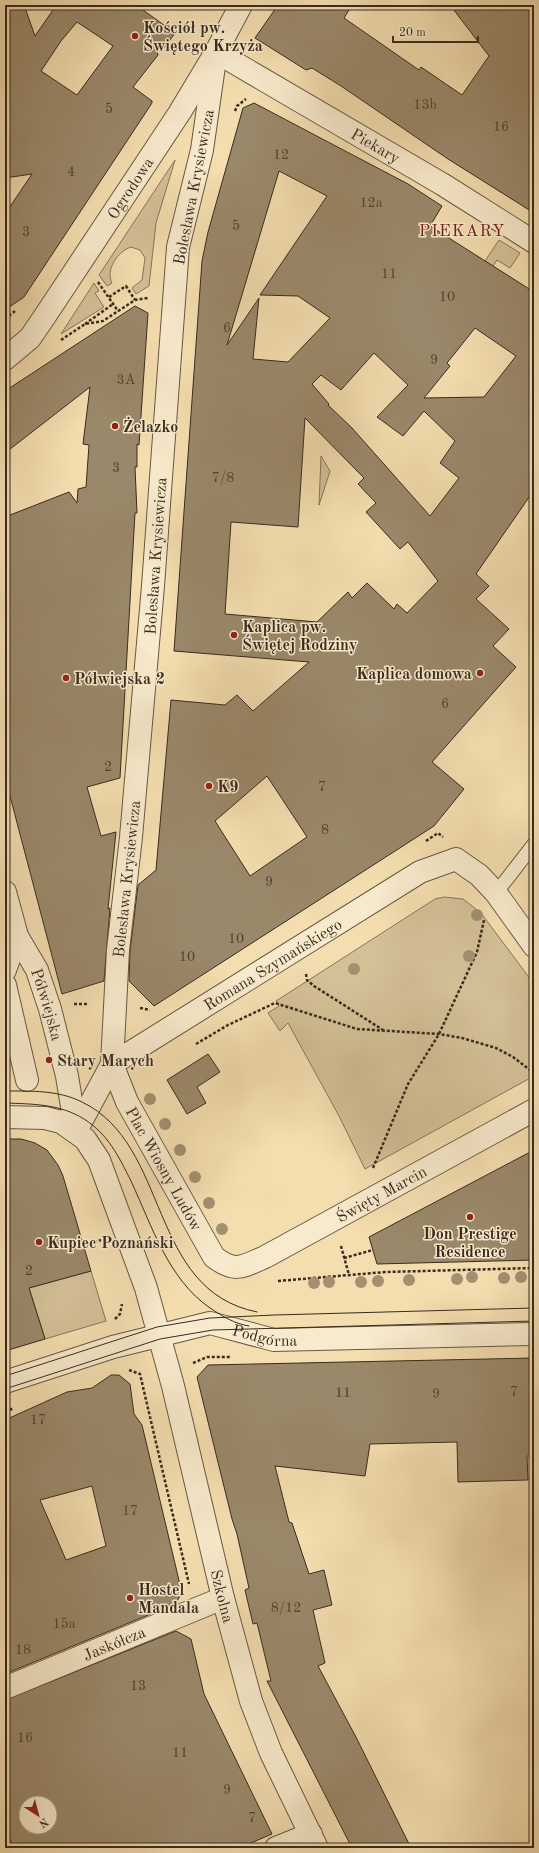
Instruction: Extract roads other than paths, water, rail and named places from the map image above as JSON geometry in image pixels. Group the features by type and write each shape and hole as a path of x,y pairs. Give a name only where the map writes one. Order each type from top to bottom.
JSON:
{"street":[{"name":"Ogrodowa","path":"5,359 30,338 47,313 180,112 216,52 241,5"},
{"name":"Piekary","path":"216,52 442,184 534,242"},
{"name":"Bolesława Krysiewicza","path":"112,1064 118,950 131,837 153,586 178,247 202,150 216,52"},
{"name":"Romana Szymańskiego","path":"76,1131 112,1064 420,872 456,859 479,875 496,893"},
{"name":"Półwiejska","path":"5,892 17,936 37,970 50,1009 67,1076 76,1131"},
{"path":"496,893 534,946"},
{"name":"Półwiejska","path":"5,970 17,936"},
{"name":"Półwiejska","path":"5,985 26,1080"},
{"name":"Plac Wiosny Ludów","path":"112,1064 127,1102 214,1257 226,1266"},
{"name":"Święty Marcin","path":"226,1266 243,1267 265,1257 534,1110"},
{"path":"5,1117 53,1120 76,1131 89,1143 99,1160 146,1288 158,1334"},
{"name":"Podgórna","path":"5,1382 113,1346 158,1334 210,1323 274,1340 534,1334"},
{"name":"Szkolna","path":"158,1334 173,1386 223,1598 251,1701 260,1728 314,1841"},
{"name":"Jaskółcza","path":"5,1688 223,1598"},
{"path":"276,1848 314,1841"}],"lane":[{"path":"496,893 534,844"}],"tram line":[{"path":"5,1091 44,1092 64,1095 82,1102 111,1122 131,1150 177,1247 196,1276 222,1298 257,1312"},
{"path":"5,1103 46,1106 65,1110 84,1119 100,1132 122,1163 154,1233 172,1267 183,1282 195,1296 210,1308 234,1322 249,1326"},
{"path":"5,1376 157,1327 210,1318 534,1308"},
{"path":"5,1389 160,1339 213,1330 534,1321"}],"place":[{"name":"Kościół pw. Świętego Krzyża","path":"135,36"},
{"name":"Żelazko","path":"115,426"},
{"name":"Kaplica pw. Świętej Rodziny","path":"234,635"},
{"name":"Kaplica domowa","path":"480,673"},
{"name":"Półwiejska 2","path":"66,678"},
{"name":"K9","path":"209,786"},
{"name":"Stary Marych","path":"49,1060"},
{"name":"Don Prestige Residence","path":"470,1217"},
{"name":"Kupiec Poznański","path":"39,1242"},
{"name":"Hostel Mandala","path":"130,1598"}],"district":[{"name":"PIEKARY","path":"462,230"}]}
